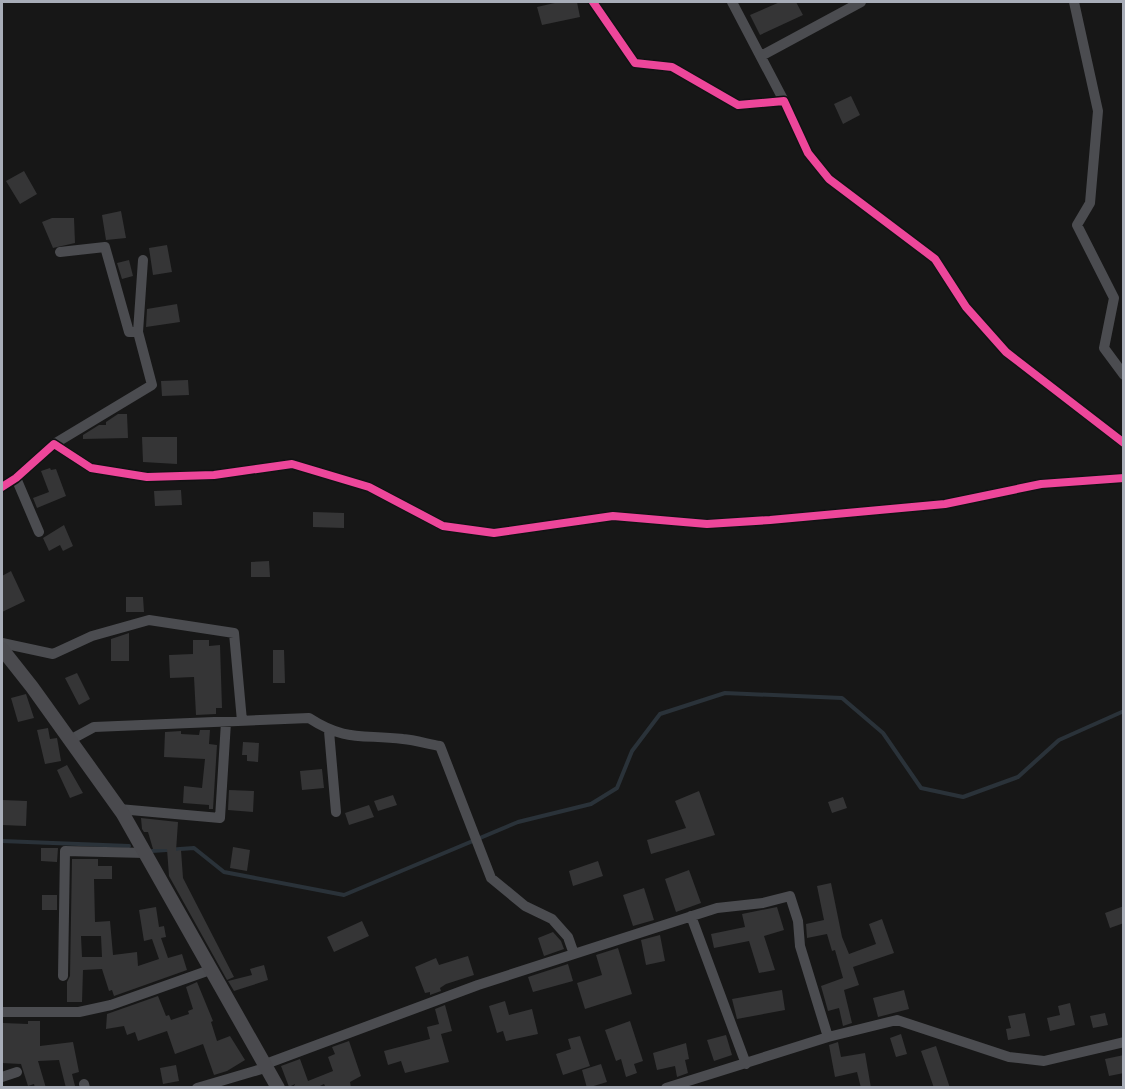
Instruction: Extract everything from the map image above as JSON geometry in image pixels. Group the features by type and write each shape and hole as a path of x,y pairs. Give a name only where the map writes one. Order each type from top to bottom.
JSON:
{"street":[{"path":"593,2 635,63 672,67 738,105 784,101"},
{"path":"732,2 784,101 808,153 829,179 935,259 966,308 1006,352 1124,443"},
{"path":"760,56 861,2"},
{"path":"1074,2 1098,111 1090,203 1077,225 1114,298 1104,348 1124,375"},
{"path":"60,252 105,247 129,332 138,332"},
{"path":"2,487 16,478 54,444 152,385 138,332 143,260"},
{"path":"54,444 92,468 147,477 214,475 292,464 369,487 443,526 494,533 614,516 707,524 770,520 945,504 1041,483 1124,478"},
{"path":"16,478 39,532"},
{"path":"2,643 53,654 92,636 149,620 234,633 242,722"},
{"path":"2,649 33,687 119,808 278,1088"},
{"path":"69,740 94,727 309,718 329,731 368,739 403,738 440,746 491,878 525,906 552,919 568,937 574,954"},
{"path":"119,808 220,818 226,722"},
{"path":"329,731 336,812"},
{"path":"63,976 65,851 145,853"},
{"path":"197,1088 264,1066 478,985 691,916 717,908 763,903 790,896 798,921 800,946 828,1037"},
{"path":"691,916 746,1064"},
{"path":"2,1012 79,1012 111,1005 210,970"},
{"path":"666,1088 696,1083 828,1037 897,1020 1009,1057 1044,1061 1124,1042"},
{"path":"2,1077 17,1072"}],"building":[{"path":"559,2 577,2 580,17 542,25 537,7"},
{"path":"780,2 796,2 803,15 760,35 750,15"},
{"path":"851,96 860,115 843,124 834,104"},
{"path":"24,171 37,194 20,204 6,181"},
{"path":"121,211 126,238 106,240 102,215"},
{"path":"52,218 74,218 75,243 53,248 42,222"},
{"path":"167,245 172,272 153,275 149,248"},
{"path":"129,260 133,276 122,279 117,263"},
{"path":"177,304 180,322 146,327 147,309"},
{"path":"188,380 189,395 162,396 161,381"},
{"path":"118,414 127,414 128,438 83,439 83,435 99,425 106,425 106,422"},
{"path":"142,437 177,437 177,464 143,462"},
{"path":"50,468 51,470 56,469 66,496 37,508 33,498 49,492 41,471"},
{"path":"181,490 182,505 155,506 154,491"},
{"path":"313,512 344,513 344,528 313,527"},
{"path":"64,525 73,546 63,551 60,545 49,551 43,538"},
{"path":"269,561 270,577 251,577 251,562"},
{"path":"11,571 25,601 2,612 2,576"},
{"path":"126,597 143,597 144,612 126,612"},
{"path":"129,633 129,661 111,661 111,639"},
{"path":"193,640 209,640 209,646 220,645 222,708 216,708 216,714 196,715 194,677 170,678 169,655 193,654"},
{"path":"273,650 284,650 285,683 273,683"},
{"path":"77,673 90,699 79,705 65,678"},
{"path":"26,694 34,718 18,722 11,698"},
{"path":"48,728 50,739 57,738 61,761 45,764 37,730"},
{"path":"200,730 210,730 209,744 217,745 213,809 209,809 209,805 183,803 184,786 202,788 205,759 164,757 165,732 181,731 181,734 199,735"},
{"path":"243,742 259,743 258,762 247,761 247,755 242,755"},
{"path":"67,765 83,793 70,798 57,770"},
{"path":"322,769 324,788 302,790 300,771"},
{"path":"229,790 254,791 253,812 228,810"},
{"path":"699,791 715,835 651,854 647,840 686,828 675,801"},
{"path":"393,795 397,805 378,811 374,801"},
{"path":"843,797 847,808 832,813 828,802"},
{"path":"2,800 27,801 26,826 2,825"},
{"path":"369,805 374,817 349,825 345,813"},
{"path":"141,818 178,822 176,851 181,850 183,878 234,977 227,980 169,876 167,849 153,849 148,832 142,829"},
{"path":"233,847 250,850 247,871 230,868"},
{"path":"41,848 58,848 57,862 41,861"},
{"path":"72,859 98,859 98,866 112,866 112,879 94,879 95,922 110,921 113,955 137,952 138,966 159,959 152,939 144,941 139,910 156,907 159,927 164,926 166,937 161,938 168,958 182,954 187,970 114,996 112,990 109,991 102,969 83,970 82,1002 67,1002 67,982 70,976","holes":["81,936 101,936 102,957 82,957"]},
{"path":"598,861 603,876 573,886 569,871"},
{"path":"689,870 701,903 676,912 665,879"},
{"path":"831,883 842,937 849,954 876,944 869,924 882,919 894,953 853,967 859,985 844,990 852,1023 843,1026 839,1008 828,1011 821,986 843,978 835,950 832,951 827,934 807,938 806,924 824,920 817,886"},
{"path":"644,888 654,920 633,926 623,895"},
{"path":"42,895 57,895 57,910 42,910"},
{"path":"1124,906 1124,923 1110,928 1105,913"},
{"path":"777,907 784,930 764,936 775,970 759,973 749,941 714,948 711,934 745,927 742,914"},
{"path":"362,921 369,936 334,952 327,937"},
{"path":"553,932 561,941 564,949 544,956 538,938"},
{"path":"660,935 665,961 646,965 641,940"},
{"path":"618,948 632,994 585,1009 577,983 602,975 596,955"},
{"path":"468,956 474,975 446,984 440,988 441,991 430,995 430,992 425,993 415,967 436,958 439,965"},
{"path":"568,964 573,981 533,992 528,977"},
{"path":"264,965 268,980 234,991 228,981 252,975 250,969"},
{"path":"197,982 213,1021 211,1022 217,1041 230,1036 245,1060 227,1071 214,1075 203,1044 175,1054 167,1031 138,1041 135,1032 127,1035 124,1026 106,1029 107,1014 158,996 166,1016 169,1015 171,1020 189,1014 188,1011 193,1009 186,987"},
{"path":"782,990 785,1010 737,1019 732,999"},
{"path":"904,990 909,1009 878,1017 873,998"},
{"path":"505,1001 509,1015 532,1009 538,1034 506,1041 503,1031 497,1033 489,1006"},
{"path":"1070,1003 1075,1025 1050,1031 1047,1018 1060,1015 1058,1006"},
{"path":"445,1005 452,1031 441,1034 449,1062 405,1073 401,1061 388,1065 384,1051 430,1039 427,1027 439,1024 435,1009"},
{"path":"1025,1013 1030,1036 1008,1040 1006,1029 1011,1028 1008,1016"},
{"path":"1105,1013 1108,1025 1093,1028 1090,1016"},
{"path":"28,1021 40,1021 40,1046 73,1042 79,1072 72,1074 75,1086 66,1088 59,1060 38,1061 46,1088 35,1088 34,1084 28,1086 21,1064 2,1063 3,1023 28,1024"},
{"path":"630,1021 643,1061 634,1064 637,1073 626,1077 621,1059 616,1061 605,1030"},
{"path":"901,1034 907,1054 896,1057 890,1038"},
{"path":"726,1035 732,1055 714,1061 707,1040"},
{"path":"580,1036 590,1066 563,1075 556,1054 571,1049 568,1039"},
{"path":"349,1041 361,1076 350,1082 351,1088 326,1088 324,1084 316,1088 293,1088 295,1084 289,1087 281,1066 300,1059 308,1081 333,1071 328,1057 335,1054 332,1047"},
{"path":"838,1042 841,1057 865,1053 871,1088 861,1088 857,1072 835,1077 829,1045"},
{"path":"686,1043 689,1059 685,1060 688,1073 677,1077 675,1066 657,1070 653,1053"},
{"path":"936,1046 950,1088 934,1088 921,1051"},
{"path":"1124,1055 1124,1073 1109,1076 1105,1059"},
{"path":"601,1064 607,1082 587,1088 582,1070"},
{"path":"176,1065 179,1081 163,1084 160,1068"}],"waterway":[{"path":"152,851 194,848 224,872 344,895 518,822 591,804 617,788 632,751 660,714 725,693 842,698 883,733 921,788 963,797 1018,777 1059,740 1124,711"},
{"path":"2,841 129,846"}],"cycle path":[{"path":"593,2 635,63 672,67 738,105 784,101 808,153 829,179 935,259 966,307 1006,352 1124,443"},
{"path":"2,487 16,478 54,444 91,468 147,477 214,475 292,464 369,487 443,526 494,533 613,516 707,524 770,520 945,504 1041,484 1124,478"}]}
